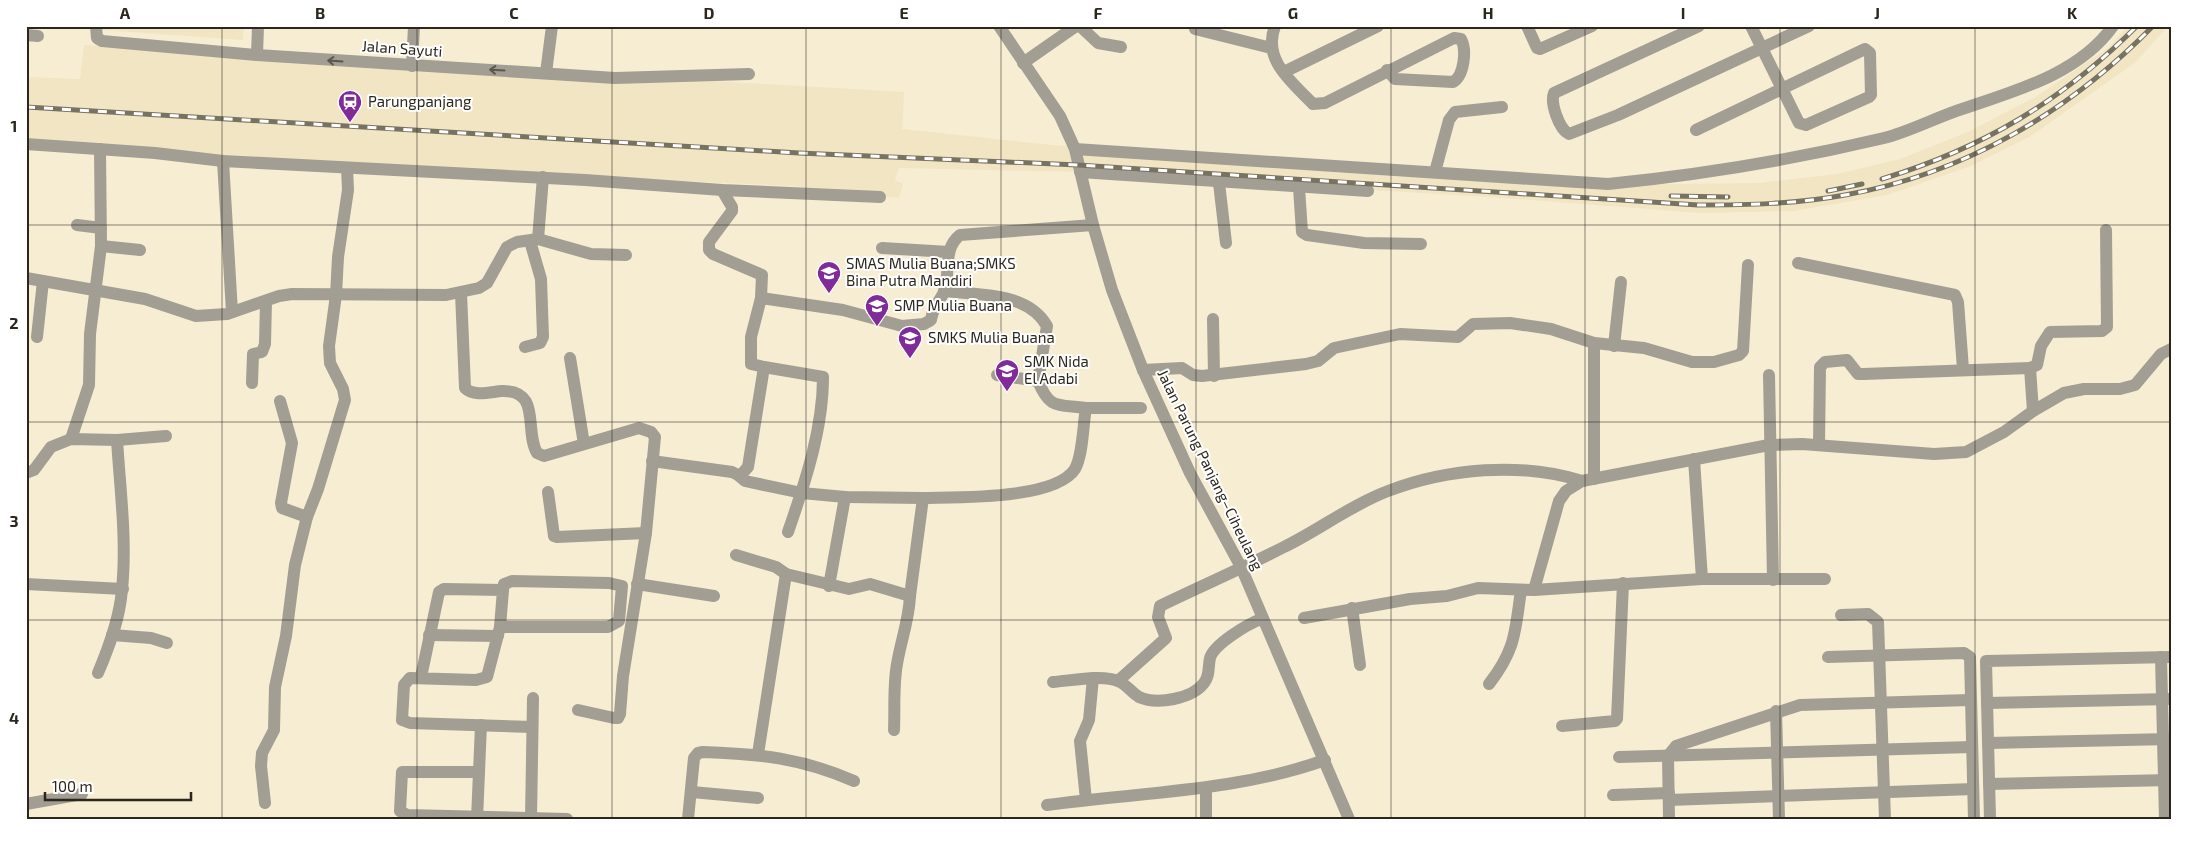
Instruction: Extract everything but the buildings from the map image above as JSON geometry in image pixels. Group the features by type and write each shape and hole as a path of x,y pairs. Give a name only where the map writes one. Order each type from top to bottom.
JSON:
{"street":[{"name":"Jalan Sayuti","path":"96,26 97,38 102,41 257,55 626,78 749,74"},
{"path":"257,55 258,26"},
{"path":"412,66 414,26"},
{"path":"546,73 552,26"},
{"name":"Jalan Parung Panjang–Ciheulang","path":"999,26 1022,63 1060,116 1075,149 1093,225 1112,290 1143,370 1190,473 1240,567 1349,819"},
{"path":"1022,63 1076,26 1098,43 1121,47"},
{"path":"1275,26 1271,36 1271,48 1275,62 1313,104 1319,105 1387,70 1454,38 1461,39 1464,44 1465,50 1459,77 1453,82 1395,79 1387,70"},
{"path":"1284,72 1378,26"},
{"path":"1527,26 1537,48 1540,49 1592,26"},
{"path":"1699,26 1554,93 1552,98 1565,132 1569,134 1609,119 1808,26"},
{"path":"1696,130 1781,88 1865,49 1870,53 1872,91 1870,98 1806,125 1800,123 1781,88 1751,26"},
{"path":"1075,149 1608,184 1662,178 1886,138 2072,66 2113,26"},
{"path":"1195,29 1271,48"},
{"path":"1435,172 1449,120 1455,112 1502,107"},
{"path":"26,144 223,161 543,178 722,190 880,197"},
{"path":"71,440 89,385 90,334 97,292 101,246 100,149"},
{"path":"223,161 232,312"},
{"path":"265,803 260,766 262,753 274,730 275,687 286,636 295,565 307,517 318,488 345,400 343,389 330,363 329,346 336,295 338,257 348,190 347,168"},
{"path":"1080,172 1218,183 1368,191"},
{"path":"525,347 540,343 543,337 541,279 534,240 543,178"},
{"path":"1218,183 1226,243"},
{"path":"1299,188 1304,234 1364,243 1421,244"},
{"path":"722,190 732,211 709,242 709,250 713,254 762,275 761,298 751,337 751,364 823,377 823,404 802,493 788,532"},
{"path":"77,225 101,228"},
{"path":"761,298 843,310 902,326 924,324 931,320 932,308 944,291 949,252 955,239 960,235 1093,225"},
{"path":"1819,445 1822,363 1848,360 1858,374 2030,368 2039,362 2041,346 2050,332 2102,331 2108,327 2106,230"},
{"path":"26,278 97,292 145,298 196,316 218,316 292,294 461,294 487,283 507,247 517,242 534,240 591,254 626,255"},
{"path":"101,246 140,250"},
{"path":"882,248 949,252"},
{"path":"1798,263 1955,295 1958,302 1963,369"},
{"path":"1143,370 1182,368 1197,376 1214,376 1312,363 1334,348 1400,334 1458,337 1469,326 1477,323 1510,323 1544,328 1594,343 1644,348 1692,362 1714,362 1739,355 1743,352 1745,345 1748,265"},
{"path":"37,337 42,281"},
{"path":"1614,346 1621,282"},
{"path":"944,291 1005,298 1020,302 1043,318 1048,326 1038,381 1045,398 1050,402 1086,408 1140,408"},
{"path":"461,294 465,388 474,393 510,391 523,396 528,404 536,451 540,455 638,428 645,429 655,436 646,533 618,718 578,710"},
{"path":"252,383 253,354 262,352 265,344 266,301"},
{"path":"1213,319 1214,376"},
{"path":"1588,480 1594,343"},
{"path":"1489,684 1509,657 1528,590 1559,500 1566,491 1588,480 1769,445 1819,445 1959,454 2004,432 2033,411 2076,390 2120,389 2135,385 2161,354 2171,350"},
{"path":"570,358 584,444"},
{"path":"740,476 748,467 764,367"},
{"path":"2030,368 2033,411"},
{"path":"997,375 1038,381"},
{"path":"1769,375 1772,580"},
{"path":"280,401 292,443 281,503 282,508 307,517"},
{"path":"652,461 732,472 745,481 802,493 845,497 922,498 1009,494 1037,489 1064,479 1074,469 1078,461 1086,408"},
{"path":"26,473 34,470 51,447 71,440 117,440 166,436"},
{"path":"98,673 112,635 123,588 122,526 117,440"},
{"path":"1694,459 1702,579"},
{"path":"1118,681 1166,638 1158,617 1160,606 1285,547 1318,527 1387,491 1436,477 1509,470 1588,480"},
{"path":"548,492 554,536 557,538 646,533"},
{"path":"829,586 845,497"},
{"path":"894,730 896,667 900,646 909,618 922,498"},
{"path":"736,555 776,568 786,574 829,586 853,590 870,584 910,596"},
{"path":"758,754 786,574"},
{"path":"1304,618 1410,599 1441,597 1478,588 1528,590 1702,579 1825,579"},
{"path":"429,635 499,631 608,627 619,621 622,586 609,583 512,581 504,584 499,631 490,672 484,679 420,677 410,678 404,685 402,717 404,722 532,726"},
{"path":"1562,726 1615,721 1617,719 1623,583"},
{"path":"26,584 123,588"},
{"path":"637,584 714,596"},
{"path":"420,677 441,590 503,590"},
{"path":"1352,608 1360,665"},
{"path":"1841,615 1868,614 1875,617 1878,622 1885,819"},
{"path":"1053,682 1093,678 1118,681 1146,700 1172,699 1187,694 1204,684 1212,654 1239,629 1261,619"},
{"path":"112,635 151,638 167,643"},
{"path":"1828,657 1968,655 1970,657 1974,819"},
{"path":"1990,819 1986,661 2166,657 2167,780 2165,819"},
{"path":"1086,800 1080,741 1088,720 1093,678"},
{"path":"531,818 533,698"},
{"path":"1987,703 2166,699"},
{"path":"1669,819 1668,756 1676,746 1800,704 1970,700"},
{"path":"1776,711 1779,819"},
{"path":"478,818 481,725"},
{"path":"1988,743 2167,739"},
{"path":"1619,757 1972,747"},
{"path":"688,819 694,758 703,752 758,754 804,762 854,782"},
{"path":"1046,805 1206,789 1294,771 1325,760"},
{"path":"479,772 405,770 400,774 400,811 403,814 478,818 567,819"},
{"path":"1989,784 2167,780"},
{"path":"1206,789 1206,819"},
{"path":"1613,795 1669,797 1778,796 1973,789"},
{"path":"692,792 758,798"},
{"path":"26,804 82,794"}],"shaded area":[{"path":"101,26 244,26 243,40 101,30"},
{"path":"2128,26 2168,26 2136,62 2031,136 1971,166 1887,195 1794,211 1700,213 1504,198 1079,172 899,168 895,180 903,184 899,198 792,186 223,160 26,143 26,77 80,79 84,45 904,92 902,129 1052,145 1436,171 1670,184 1759,183 1837,174 1900,159 1968,132 2037,96 2108,48"}],"railway":[{"path":"1882,179 1954,153 2019,119 2080,77 2137,26"},
{"path":"26,107 799,153 1078,165 1698,205 1753,204 1790,202 1845,195 1889,185 1932,172 1973,155 2012,135 2050,112 2121,57 2153,26"},
{"path":"1828,191 1862,184"},
{"path":"1671,196 1728,197"}],"place":[{"name":"Parungpanjang","path":"350,123"},
{"name":"SMAS Mulia Buana;SMKS Bina Putra Mandiri","path":"829,294"},
{"name":"SMP Mulia Buana","path":"877,327"},
{"name":"SMKS Mulia Buana","path":"910,359"},
{"name":"SMK Nida El Adabi","path":"1007,392"}]}
